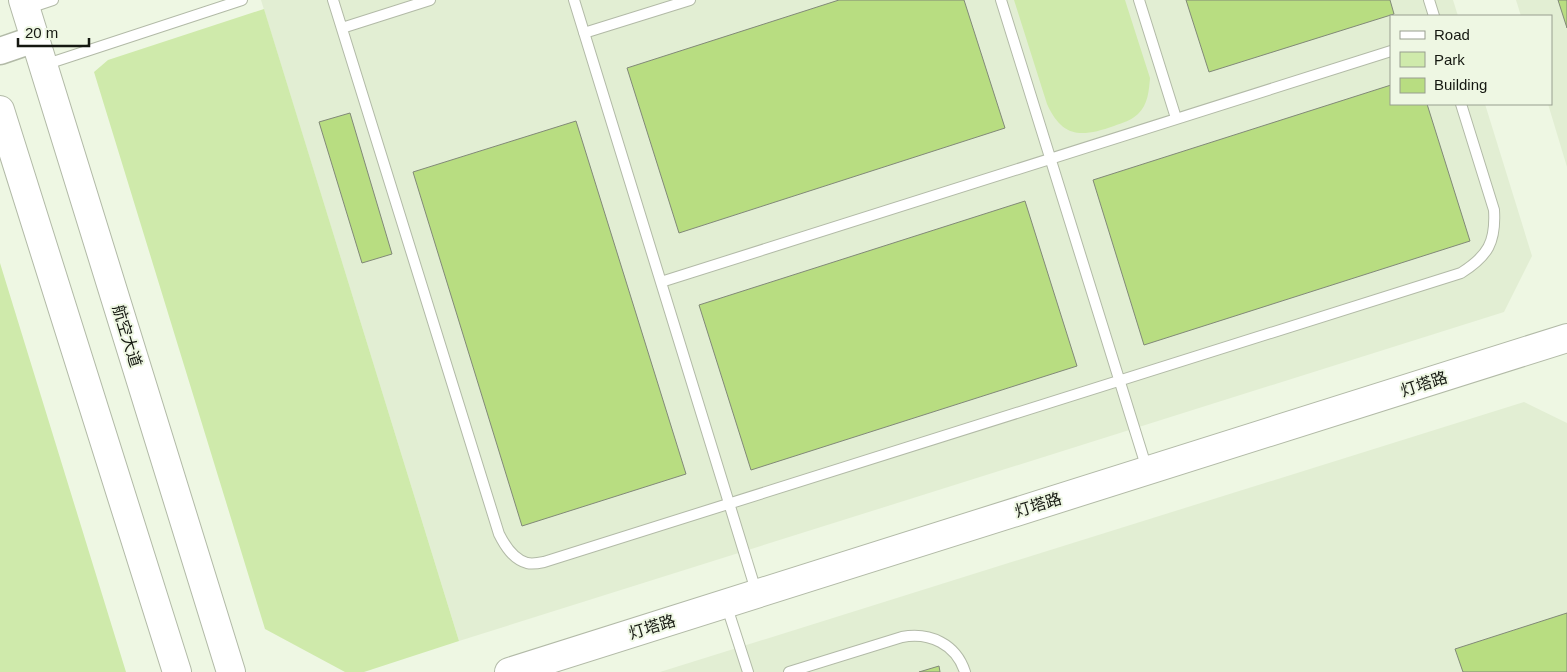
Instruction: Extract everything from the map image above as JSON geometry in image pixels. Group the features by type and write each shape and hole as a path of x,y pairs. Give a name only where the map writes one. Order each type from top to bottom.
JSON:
{"main road":[{"name":"航空大道","path":"25,4 231,672"},
{"path":"0,110 177,672"},
{"name":"灯塔路","path":"509,672 1567,338"}],"street":[{"path":"0,51 36,39"}],"lane":[{"path":"25,4 53,0"},
{"path":"44,66 242,0"},
{"path":"333,0 499,534 506,547 516,558 528,564 544,562 1461,273 1475,264 1485,252 1492,240 1495,227 1494,210 1461,105"},
{"path":"342,28 430,0"},
{"path":"574,0 757,594"},
{"path":"584,34 690,0"},
{"path":"1001,0 1147,471"},
{"path":"1139,0 1176,118"},
{"path":"1429,0 1434,15"},
{"path":"660,282 1390,51"},
{"path":"726,604 748,672"},
{"path":"789,672 913,635 926,636 944,644 959,658 965,672"}],"shaded area":[{"path":"261,0 1453,0 1458,15 1390,15 1390,105 1485,105 1532,256 1504,312 459,641"},
{"path":"1516,0 1567,0 1567,167 1548,105 1552,105 1552,15 1521,15"},
{"path":"1524,402 1567,423 1567,672 660,672"}],"green space":[{"path":"1014,0 1125,0 1150,78 1144,106 1136,116 1103,130 1083,133 1074,132 1060,124 1047,104"},
{"path":"264,9 459,641 364,672 345,672 265,629 94,72 108,60"},
{"path":"0,263 126,672 0,672"}],"building":[{"path":"839,0 964,0 1005,128 679,233 627,68"},
{"path":"1186,0 1390,0 1394,14 1209,72"},
{"path":"1558,0 1567,0 1567,28"},
{"path":"1390,85 1390,105 1427,105 1470,241 1144,345 1093,180"},
{"path":"350,113 392,254 362,263 319,122"},
{"path":"576,121 686,474 522,526 413,172"},
{"path":"1025,201 1077,366 751,470 699,305"},
{"path":"1567,613 1567,672 1463,672 1455,649"},
{"path":"939,666 940,672 919,672"}]}
